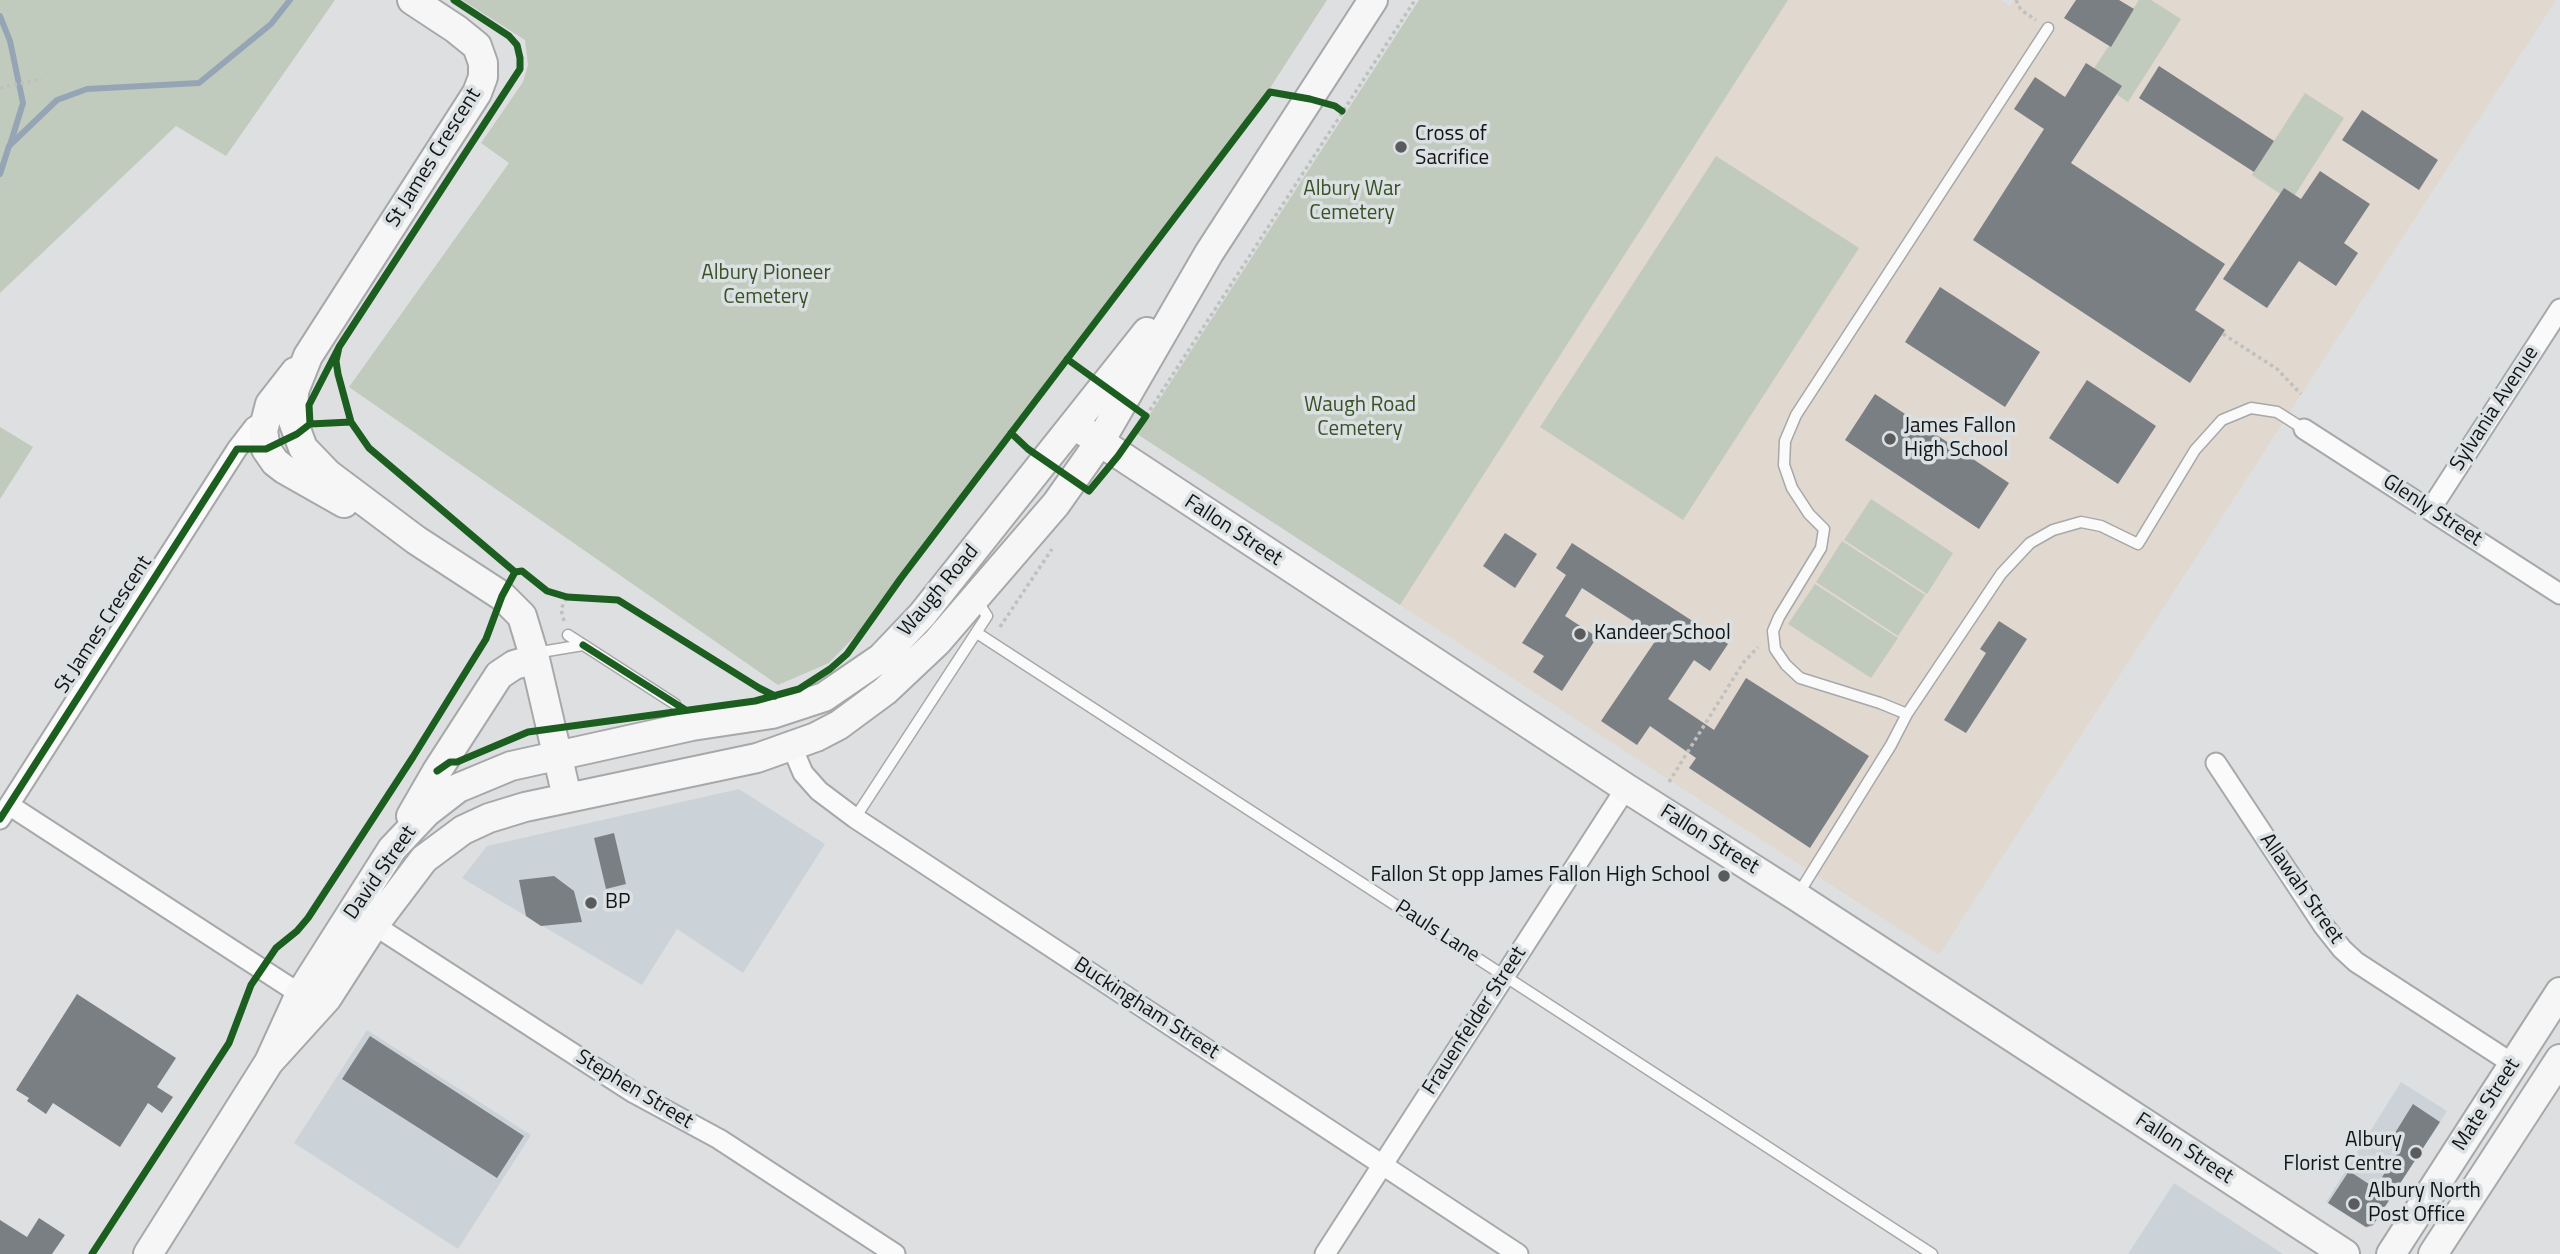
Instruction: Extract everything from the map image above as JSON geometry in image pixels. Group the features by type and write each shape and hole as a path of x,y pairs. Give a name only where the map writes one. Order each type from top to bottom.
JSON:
{"main road":[{"name":"St James Crescent","path":"264,421 270,404 308,356 477,93 483,77 483,64 477,46 467,36 412,0"},
{"name":"Waugh Road","path":"557,755 692,726 772,713 824,697 881,658 922,615 1209,253 1373,0"},
{"name":"Waugh Road","path":"567,797 757,758 792,747 839,725 885,691 937,642 975,599 1056,504 1099,443 1137,413 1209,253"},
{"name":"St James Crescent","path":"293,421 294,391 308,356"},
{"path":"264,421 266,449 275,463 300,480 416,540"},
{"path":"293,421 303,448 317,465 416,540 513,605 525,622 567,797"},
{"name":"Fallon Street","path":"1074,424 1626,788 2345,1254"},
{"path":"393,849 437,771 499,675 534,656"},
{"name":"David Street","path":"155,1252 269,1062 300,994 393,849 427,812 458,788 499,770 557,755"},
{"name":"David Street","path":"269,1062 327,998 374,925 424,859 463,830 489,818 567,797"},
{"name":"Mate Street","path":"2391,1254 2560,992"},
{"name":"Mate Street","path":"2433,1254 2560,1059"}],"street":[{"name":"Sylvania Avenue","path":"2430,510 2560,309"},
{"path":"264,421 293,421"},
{"name":"St James Crescent","path":"264,421 254,427 237,449 4,812 300,994"},
{"name":"Glenly Street","path":"2304,429 2560,594"},
{"name":"Buckingham Street","path":"792,747 803,772 819,791 855,818 1518,1254"},
{"name":"Allawah Street","path":"2216,763 2323,925 2342,949 2356,962 2513,1064"},
{"name":"Frauenfelder Street","path":"1325,1254 1626,788"},
{"name":"Stephen Street","path":"374,925 634,1093 719,1139 895,1254"}],"lane":[{"path":"1907,714 1881,703 1800,678 1786,665 1775,649 1773,631 1821,548 1824,529 1809,514 1792,488 1784,465 1785,441 1796,415 2048,28"},
{"path":"1796,896 1891,745 1907,714 2001,574 2030,543 2053,530 2081,522 2101,526 2138,544 2195,450 2222,420 2251,408 2277,412 2304,429"},
{"name":"Waugh Road","path":"975,599 987,616 977,634"},
{"path":"855,818 977,634"},
{"name":"Pauls Lane","path":"977,634 1932,1254"},
{"path":"568,635 675,704"},
{"path":"534,656 583,645"}],"path":[{"path":"1137,413 1415,0"},
{"path":"2016,0 2021,10 2048,28"},
{"path":"0,88 42,79"},
{"path":"1310,99 1335,106 1342,111"},
{"path":"2223,334 2277,369 2301,394"},
{"path":"557,594 580,597"},
{"path":"567,597 561,609 568,635"},
{"path":"1669,782 1743,663 1773,631"}],"shaded area":[{"name":"James Fallon High School","path":"1788,0 2001,0 2010,6 2014,0 2556,0 1939,955 1400,605"},
{"path":"739,789 825,844 743,973 677,929 642,985 462,878 487,846"},
{"path":"367,1030 531,1135 458,1249 294,1143"},
{"path":"2401,1082 2447,1111 2373,1226 2366,1228 2326,1202"},
{"path":"2174,1183 2283,1254 2128,1254"}],"green space":[{"path":"0,0 335,0 226,156 176,126 0,293"},
{"name":"Albury Pioneer Cemetery","path":"462,0 1327,0 1268,91 882,608 829,663 778,685 349,387 509,163 481,143 523,82 528,65 525,40"},
{"name":"Waugh Road Cemetery","path":"1419,0 1788,0 1400,605 1137,434"},
{"path":"2139,0 2151,0 2181,19 2128,102 2089,76"},
{"path":"2305,93 2344,118 2291,201 2252,175"},
{"path":"1716,156 1859,248 1683,520 1540,427"},
{"path":"0,427 33,447 0,499"},
{"path":"1871,499 1953,553 1927,594 1844,540"},
{"path":"1842,541 1925,595 1898,636 1816,582"},
{"path":"1815,584 1898,638 1871,678 1788,624"}],"building":[{"path":"2076,0 2119,0 2134,9 2111,47 2064,18"},
{"path":"2086,63 2122,86 2071,163 2225,264 2195,310 2225,330 2190,383 1973,240 2044,129 2014,109 2035,77 2065,97"},
{"path":"2159,66 2274,141 2254,172 2139,98"},
{"path":"2362,110 2438,160 2419,190 2342,140"},
{"path":"2320,171 2370,204 2344,243 2358,253 2336,286 2299,261 2267,308 2223,279 2284,188 2301,199"},
{"path":"1940,287 2040,352 2005,407 1905,342"},
{"path":"2087,380 2156,426 2118,484 2049,438"},
{"path":"1875,394 2009,483 1979,529 1845,440"},
{"path":"1505,533 1537,554 1515,588 1483,566"},
{"path":"1572,543 1728,644 1710,671 1694,660 1668,699 1714,730 1746,678 1869,756 1810,848 1689,768 1696,758 1650,726 1637,745 1601,721 1658,637 1582,588 1565,616 1597,637 1562,691 1533,672 1544,656 1522,643 1566,575 1556,568"},
{"path":"1999,621 2027,639 1966,733 1944,720 1986,653 1980,649"},
{"path":"614,833 626,884 606,889 594,838"},
{"path":"554,876 574,891 582,922 541,926 526,916 519,880"},
{"path":"77,994 176,1058 157,1087 173,1097 162,1113 148,1103 120,1147 53,1103 46,1114 16,1090"},
{"path":"370,1036 524,1136 497,1178 342,1079"},
{"path":"2413,1104 2440,1122 2373,1225 2366,1227 2328,1203 2349,1171 2375,1188 2401,1148 2390,1141"},
{"path":"39,1218 65,1235 52,1254 0,1254 0,1220 27,1237"}],"waterway":[{"path":"0,174 9,146 57,100 87,89 199,83 271,24 290,0"},
{"path":"0,16 10,41 23,103 10,145"}],"cycle path":[{"path":"310,424 309,405 339,347 520,69 517,45 509,36 454,0"},
{"path":"437,771 450,762 457,762 528,732 755,701 799,689 830,669 847,654 901,578 1270,92 1310,99 1335,106 1342,111"},
{"path":"92,1254 229,1043 251,985 276,948 308,918 413,757 486,639 502,596 515,572 369,448 351,422 338,374 336,361 339,347"},
{"path":"1011,433 1028,449 1089,491 1118,456 1146,416 1067,359"},
{"path":"0,819 237,449 266,449 297,434 310,424 351,422"},
{"path":"515,572 522,571 547,591 567,597 618,600 775,696"},
{"path":"583,645 684,709"}],"place":[{"name":"Cross of Sacrifice","path":"1401,147"},
{"name":"James Fallon High School","path":"1890,439"},
{"name":"Kandeer School","path":"1580,634"},
{"name":"Fallon St opp James Fallon High School","path":"1724,876"},
{"name":"BP","path":"591,903"},
{"name":"Albury Florist Centre","path":"2416,1153"},
{"name":"Albury North Post Office","path":"2354,1204"}],"park label":[{"name":"Albury War Cemetery","path":"1352,202"}]}
